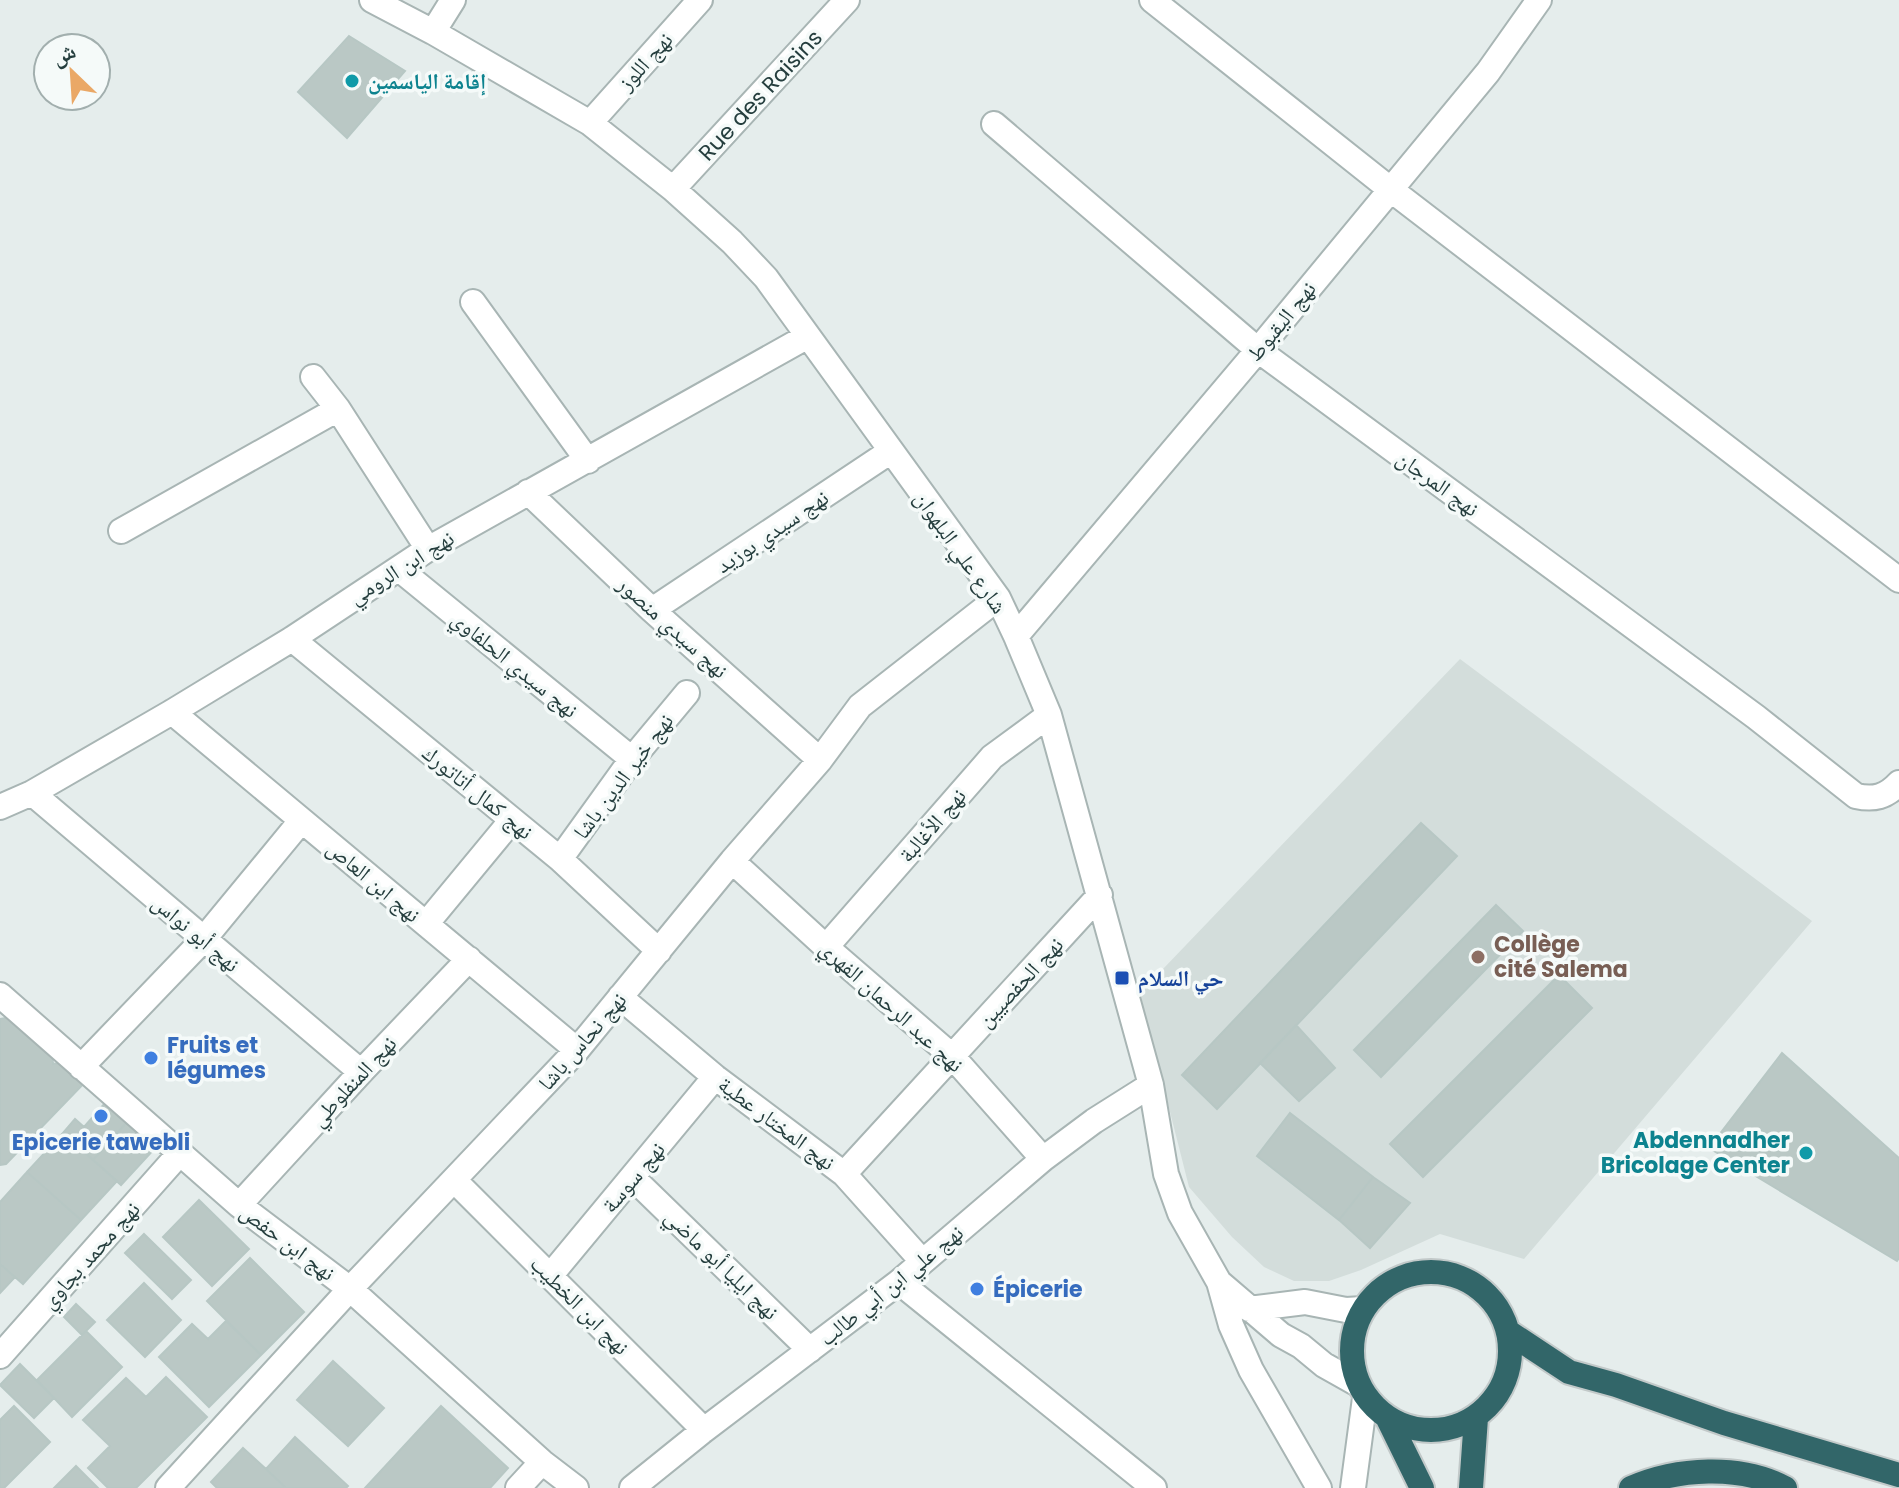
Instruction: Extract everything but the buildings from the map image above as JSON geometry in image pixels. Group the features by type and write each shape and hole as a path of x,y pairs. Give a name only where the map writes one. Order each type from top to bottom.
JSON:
{"highway":[{"path":"1388,1419 1416,1430 1448,1430 1476,1418 1498,1395 1510,1365 1510,1333 1496,1304 1474,1283 1444,1272 1413,1273 1384,1286 1363,1309 1352,1332 1351,1358 1361,1391 1388,1419 1422,1488"},
{"path":"1510,1333 1569,1372 1724,1423 1899,1475"},
{"path":"1471,1488 1476,1418"},
{"path":"1631,1488 1680,1473 1714,1472 1744,1476 1785,1488"}],"street":[{"name":"شارع علي البلهوان","path":"372,0 590,123 673,189 732,242 766,278 998,598 1049,715 1151,1085 1166,1174 1180,1213 1219,1282 1249,1309 1361,1391"},
{"path":"433,32 453,0"},
{"name":"نهج اللوز","path":"590,123 700,0"},
{"name":"Rue des Raisins","path":"673,189 847,0"},
{"path":"1152,0 1390,189 1899,580"},
{"name":"نهج اليقبوط","path":"1016,636 1488,72 1539,0"},
{"name":"نهج المرجان","path":"994,124 1258,350 1756,717 1856,796 1885,796 1899,783"},
{"path":"473,302 588,461"},
{"name":"نهج ابن الرومي","path":"0,807 32,793 172,712 292,639 428,549 808,336"},
{"path":"313,377 338,409 428,549"},
{"path":"121,531 338,409"},
{"name":"نهج سيدي بوزيد","path":"652,610 891,451"},
{"name":"نهج سيدي منصور","path":"528,492 652,610 820,760"},
{"name":"نهج سيدي الحلفاوي","path":"399,569 632,759"},
{"name":"نهج نحاس باشا","path":"168,1488 350,1289 577,1050 732,861 820,760 860,706 998,598"},
{"name":"نهج كمال أتاتورك","path":"292,639 560,859 659,951"},
{"name":"نهج خير الدين باشا","path":"560,859 632,759 687,693"},
{"name":"نهج ابن العاص","path":"172,712 577,1050"},
{"name":"نهج الأغالبة","path":"826,947 992,757 1049,715"},
{"name":"نهج أبو نواس","path":"32,793 361,1072"},
{"path":"426,924 512,820"},
{"path":"81,1067 203,940 301,821"},
{"name":"نهج عبد الرحمان الفهري","path":"732,861 952,1056 1043,1159"},
{"name":"نهج الحفصيين","path":"844,1174 1100,895"},
{"name":"نهج المنفلوطي","path":"239,1205 469,959"},
{"name":"نهج ابن حفص","path":"0,995 239,1205 350,1289 542,1462 576,1488"},
{"name":"نهج المختار عطية","path":"620,997 715,1077 844,1174 922,1261"},
{"name":"نهج سوسة","path":"550,1276 715,1077"},
{"name":"نهج علي ابن أبي طالب","path":"632,1488 899,1282 1043,1159 1094,1121 1151,1085"},
{"name":"نهج محمد بجاوي","path":"0,1356 180,1153"},
{"name":"نهج ايليا أبو ماضي","path":"633,1178 810,1350"},
{"name":"نهج ابن الخطيب","path":"455,1181 704,1430"},
{"path":"899,1282 1154,1488"},
{"path":"1219,1282 1231,1325 1251,1370 1319,1488"},
{"path":"1249,1309 1305,1302 1346,1310 1363,1309"},
{"path":"1353,1488 1361,1391"},
{"path":"518,1488 542,1462"},
{"path":"1866,1464 1899,1464"}],"shaded area":[{"name":"Collège cité Salema","path":"1460,659 1812,921 1524,1259 1440,1234 1329,1281 1294,1281 1264,1267 1232,1237 1189,1187 1140,993"}],"place":[{"name":"إقامة الياسمين","path":"352,81"},
{"name":"Collège cité Salema","path":"1478,957"},
{"name":"حي السلام","path":"1122,978"},
{"name":"Fruits et légumes","path":"151,1058"},
{"name":"Epicerie tawebli","path":"101,1116"},
{"name":"Abdennadher Bricolage Center","path":"1806,1153"},
{"name":"Épicerie","path":"977,1289"}]}
